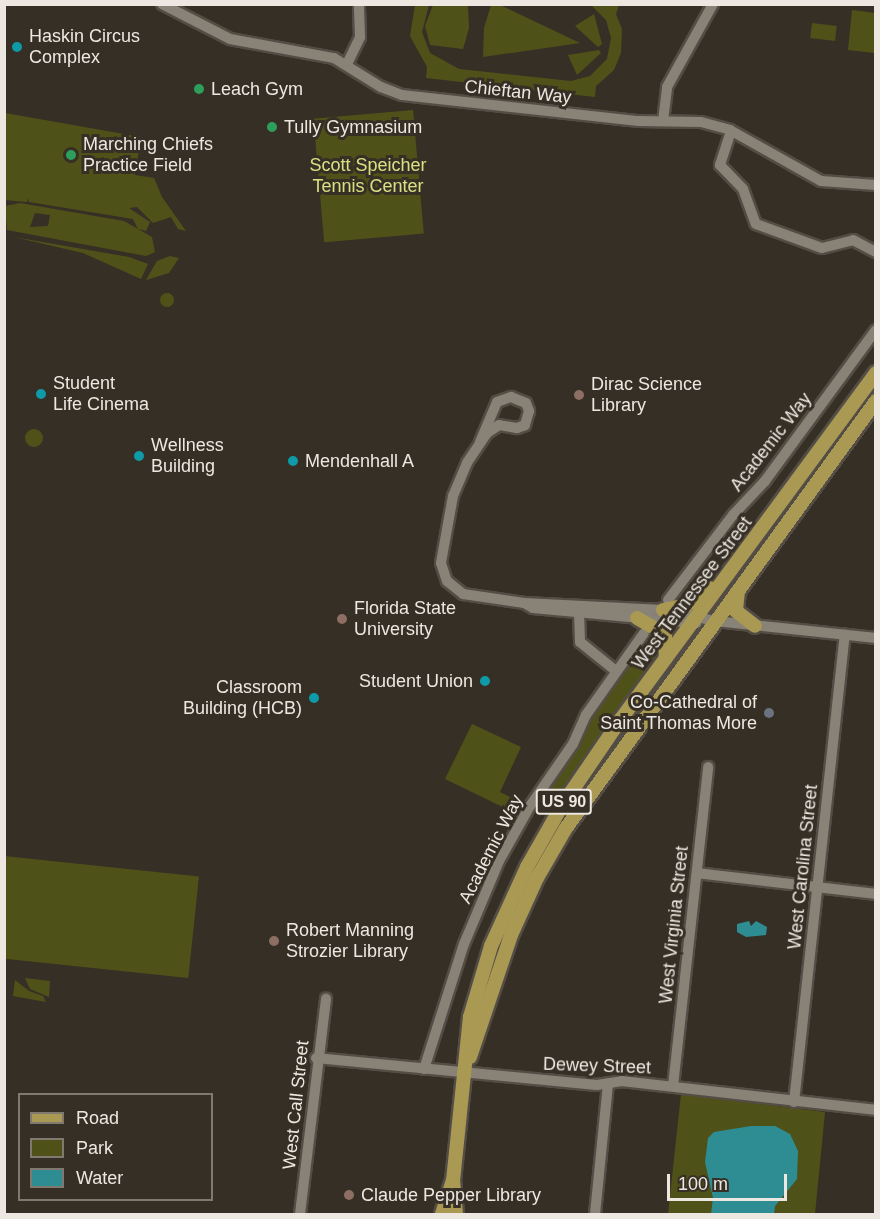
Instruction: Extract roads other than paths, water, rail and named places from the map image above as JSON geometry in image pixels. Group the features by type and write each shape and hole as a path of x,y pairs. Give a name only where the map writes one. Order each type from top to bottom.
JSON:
{"main road":[{"name":"West Tennessee Street","path":"456,1215 453,1180 470,1017 477,988 514,893 563,804 665,659 876,374"},
{"name":"West Tennessee Street","path":"465,1074 511,935 544,865 578,809 876,401"},
{"path":"665,605 692,603 729,573"},
{"path":"739,588 734,603 736,611 755,626"},
{"path":"638,618 664,632 668,645 665,659"},
{"name":"US 90","path":"442,1215 444,1200 453,1180"}],"street":[{"name":"Chieftan Way","path":"162,4 230,39 321,54 347,64 381,87 409,97 663,121 697,121 731,131 821,181 847,186 875,185"},
{"path":"347,64 360,37 359,4"},
{"path":"663,121 667,87 714,4"},
{"path":"731,131 720,165 743,189 756,224 822,248 853,240 876,252"},
{"path":"875,185 876,175"},
{"name":"Academic Way","path":"665,605 733,515 765,481 876,330"},
{"path":"480,442 497,426 524,426 529,414 525,403 511,397 497,402 450,504 440,550 442,570 451,586 468,596 524,603 665,605 695,620"},
{"path":"524,603 533,608 638,618 715,621 876,638"},
{"path":"579,612 580,642 616,671"},
{"name":"Academic Way","path":"424,1069 464,944 494,871 526,813 616,671 644,633"},
{"name":"West Carolina Street","path":"794,1102 845,635"},
{"name":"West Virginia Street","path":"673,1086 708,767"},
{"path":"697,873 876,894"},
{"name":"West Call Street","path":"300,1215 316,1058 326,999"},
{"name":"Dewey Street","path":"316,1058 465,1074 608,1084 622,1080 876,1110"},
{"path":"595,1215 608,1084"}],"water":[{"path":"749,921 751,926 756,921 767,927 766,935 746,937 737,932 737,924"},
{"path":"751,1126 775,1126 790,1134 798,1151 797,1179 775,1206 774,1214 711,1214 713,1198 705,1162 708,1138 714,1132"}],"place":[{"name":"Haskin Circus Complex","path":"17,47"},
{"name":"Leach Gym","path":"199,89"},
{"name":"Tully Gymnasium","path":"272,127"},
{"name":"Marching Chiefs Practice Field","path":"71,155"},
{"name":"Student Life Cinema","path":"41,394"},
{"name":"Dirac Science Library","path":"579,395"},
{"name":"Wellness Building","path":"139,456"},
{"name":"Mendenhall A","path":"293,461"},
{"name":"Florida State University","path":"342,619"},
{"name":"Student Union","path":"485,681"},
{"name":"Classroom Building (HCB)","path":"314,698"},
{"name":"Co-Cathedral of Saint Thomas More","path":"769,713"},
{"name":"Robert Manning Strozier Library","path":"274,941"},
{"name":"Claude Pepper Library","path":"349,1195"}],"park label":[{"name":"Scott Speicher Tennis Center","path":"368,176"}]}
